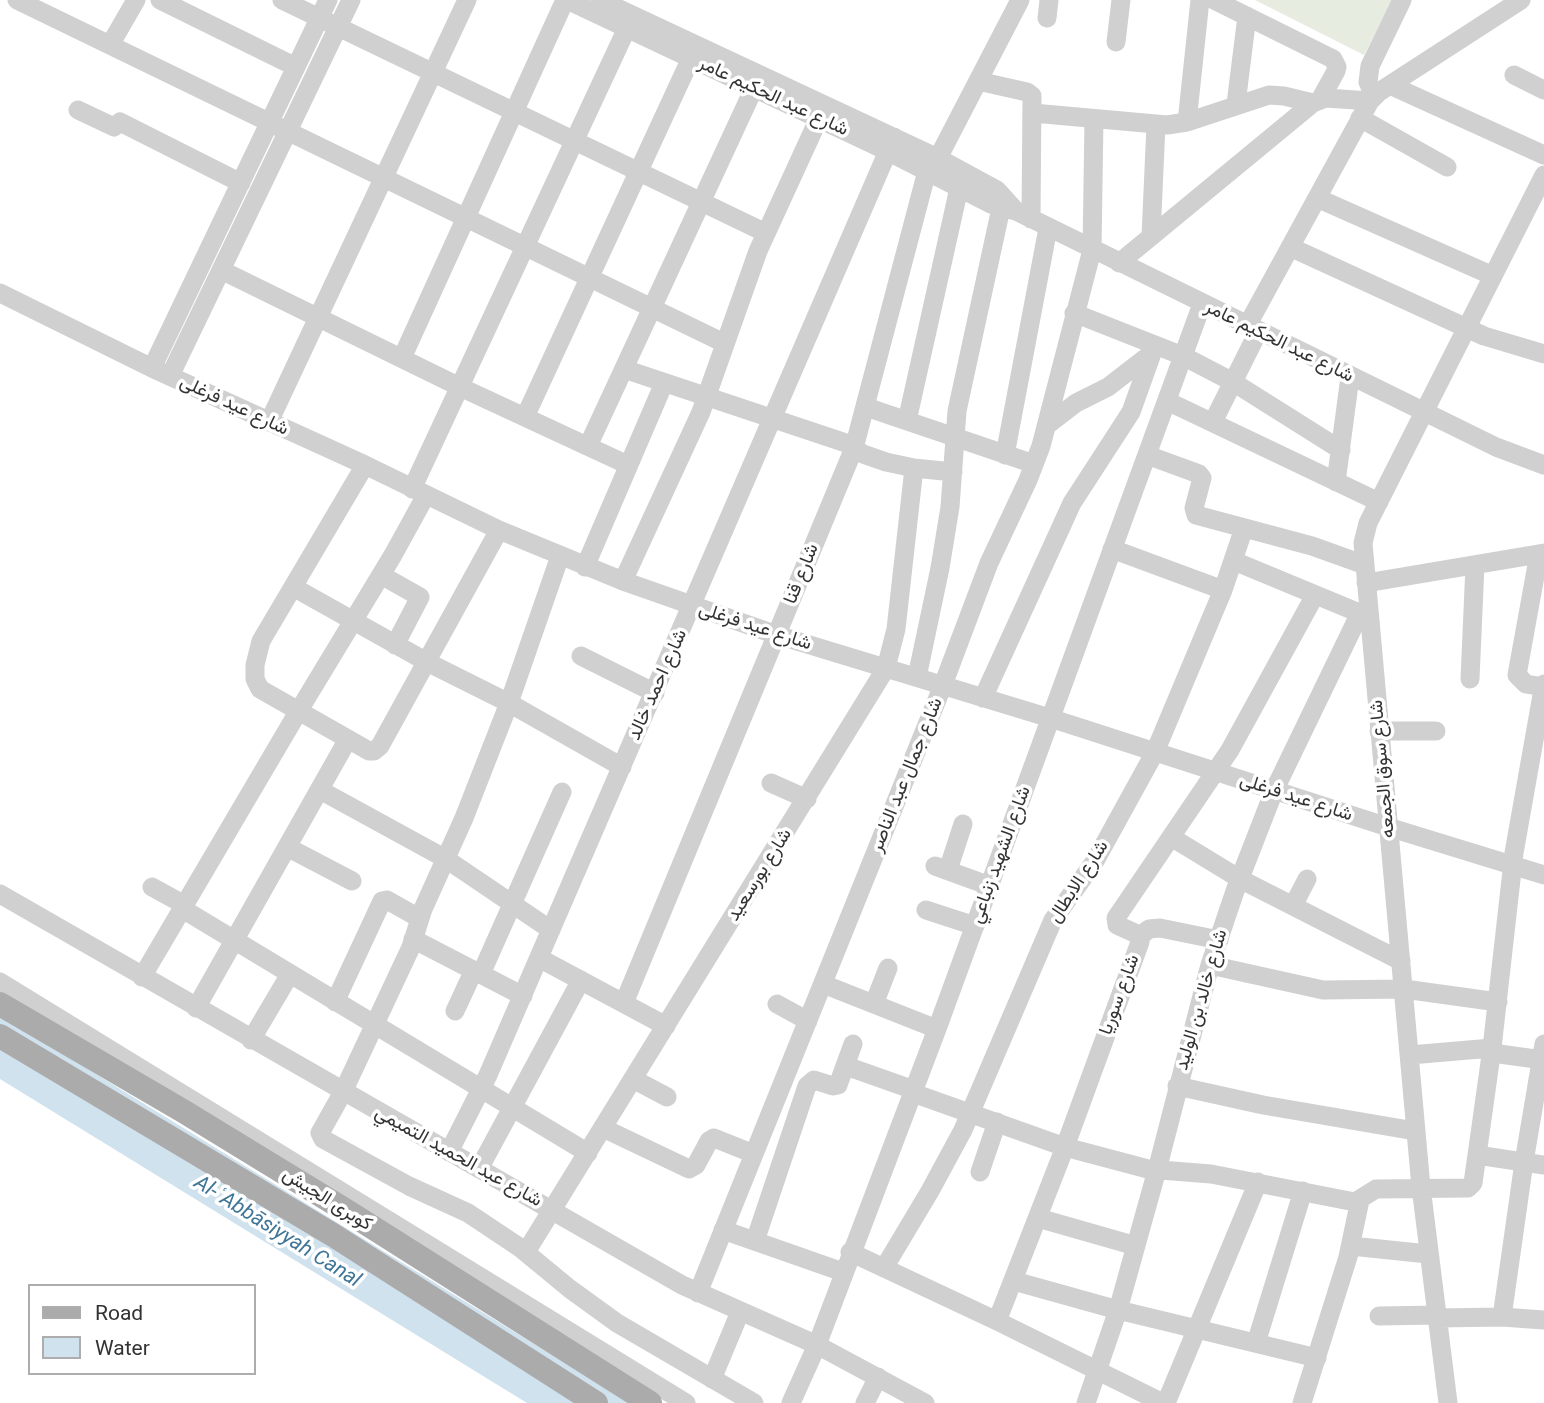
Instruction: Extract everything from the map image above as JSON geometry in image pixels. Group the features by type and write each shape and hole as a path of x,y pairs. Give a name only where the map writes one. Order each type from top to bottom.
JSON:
{"main road":[{"name":"كوبرى الجيش","path":"0,1004 172,1104 345,1210 650,1403"},
{"name":"كوبرى الجيش","path":"0,1036 333,1235 596,1403"}],"street":[{"path":"17,0 724,343"},
{"path":"110,45 136,0"},
{"path":"160,0 296,67"},
{"path":"282,0 766,233"},
{"path":"152,368 328,0"},
{"path":"170,376 351,0"},
{"path":"269,422 467,0"},
{"path":"402,358 566,0"},
{"name":"شارع عبد الحكيم عامر","path":"566,0 818,118 891,144"},
{"name":"شارع عبد الحكيم عامر","path":"600,0 932,165 997,190 1016,213"},
{"name":"شارع قنا","path":"624,1003 854,448 932,165 1020,0"},
{"path":"1116,42 1121,0"},
{"path":"1187,122 1200,0"},
{"path":"1214,0 1333,59 1336,71 1316,102"},
{"path":"1402,0 1370,66 1368,82 1373,100 1447,167"},
{"path":"1213,422 1233,382 1253,329 1290,247 1373,100 1521,0"},
{"path":"1236,104 1247,16"},
{"path":"142,977 381,575 419,492 460,387 627,28"},
{"path":"525,417 691,58"},
{"path":"1514,75 1544,90"},
{"path":"917,677 940,568 960,396 1016,213 1033,113 1030,93 978,81"},
{"path":"588,446 754,88"},
{"path":"1033,113 1156,125 1187,122 1269,95 1316,102"},
{"path":"1119,263 1316,102 1326,98 1373,100 1544,155"},
{"path":"78,110 115,127 120,122 240,183"},
{"path":"623,581 707,397 724,343 766,233 818,118"},
{"name":"شارع جمال عبد الناصر","path":"698,1293 943,685 989,563 1034,464 1092,250 1094,119"},
{"path":"1151,236 1156,125"},
{"name":"شارع احمد خالد","path":"449,1152 482,1090 891,144"},
{"name":"شارع عبد الحكيم عامر","path":"932,165 959,188 1048,228 1424,413 1496,447 1544,465"},
{"name":"شارع سوق الجمعه","path":"1448,1403 1415,1131 1379,731 1365,615 1364,536 1544,175"},
{"path":"907,421 959,188"},
{"path":"1317,198 1493,276"},
{"path":"1005,454 1048,228"},
{"path":"1290,247 1467,328 1544,354"},
{"path":"221,270 460,387 628,465"},
{"name":"شارع عيد فرغلى","path":"0,293 152,368 499,530 623,581 777,635 1050,718 1544,875"},
{"name":"شارع الشهيد زنباعي","path":"791,1403 817,1345 850,1252 914,1091 1202,304"},
{"path":"1074,313 1153,349 1183,356 1233,382 1341,450"},
{"path":"1046,426 1076,403 1108,387 1153,349"},
{"path":"983,698 1072,503 1131,412 1153,349"},
{"path":"624,369 846,443 867,456 914,468 953,472"},
{"path":"1336,482 1350,377"},
{"path":"585,566 664,383"},
{"path":"1167,401 1379,502"},
{"path":"866,407 1034,464"},
{"path":"846,1066 1065,1147 1157,1170 1199,1172 1350,1201 1360,1200 1376,1189 1468,1188 1473,1183 1492,1051 1513,866 1544,685 1526,684 1517,675 1541,554 1475,565 1365,574 1312,546 1196,515 1194,508 1202,478 1199,474 1147,455"},
{"path":"365,466 257,649 255,679 260,689 369,751 377,749 499,530"},
{"name":"شارع بورسعيد","path":"526,1252 886,668 896,629 914,468"},
{"name":"شارع الابطال","path":"884,1268 930,1191 971,1113 1053,920 1095,861 1155,752 1223,590 1244,528"},
{"path":"1112,549 1223,590"},
{"path":"560,556 509,703 446,859 374,1026 321,1130 323,1139 419,1191 462,1209 526,1252 617,1323 754,1403"},
{"path":"1234,561 1365,615"},
{"path":"1470,679 1475,565"},
{"path":"381,575 420,597 395,645"},
{"path":"293,587 622,767"},
{"name":"شارع سوريا","path":"997,1321 1065,1147 1140,942 1139,937 1117,925 1115,920 1216,771 1315,595"},
{"name":"شارع خالد بن الوليد","path":"1086,1403 1118,1310 1210,965 1240,878 1274,791 1365,615"},
{"path":"580,656 655,693"},
{"path":"1379,731 1436,731"},
{"path":"196,1008 348,739"},
{"path":"771,783 807,799"},
{"path":"320,790 446,859 551,930"},
{"path":"455,1011 512,904 562,792"},
{"path":"963,824 942,868 990,886"},
{"path":"1171,837 1240,878 1401,961"},
{"path":"287,847 352,881"},
{"path":"1293,906 1307,879"},
{"path":"152,887 234,941 588,1153"},
{"name":"شارع عبد الحميد التميمي","path":"0,894 251,1040 698,1293 817,1345 925,1403"},
{"path":"335,1002 382,901 387,900 419,918"},
{"path":"926,910 975,926"},
{"path":"1139,937 1149,929 1160,928 1219,940"},
{"path":"413,939 523,996"},
{"path":"539,958 666,1026"},
{"path":"1210,965 1323,990 1404,989 1498,1002"},
{"path":"874,1004 888,968"},
{"path":"251,1040 290,974"},
{"path":"479,1169 581,980"},
{"path":"0,982 686,1403"},
{"path":"823,984 937,1029"},
{"path":"777,1004 808,1021"},
{"path":"755,1241 808,1083 814,1080 836,1086 853,1044"},
{"path":"1410,1055 1492,1051 1543,1054 1538,1112 1524,1162 1502,1317"},
{"path":"633,1079 667,1097"},
{"path":"1177,1086 1263,1105 1415,1131"},
{"path":"980,1172 997,1122"},
{"path":"603,1128 688,1169 696,1165 709,1141 714,1138 754,1154"},
{"path":"1477,1155 1544,1165"},
{"path":"850,1252 1164,1403 1258,1182"},
{"path":"1256,1342 1303,1191"},
{"path":"1305,1403 1351,1246 1360,1200"},
{"path":"1038,1218 1136,1245"},
{"path":"723,1230 843,1272"},
{"path":"1351,1246 1429,1254"},
{"path":"1014,1282 1317,1358"},
{"path":"712,1379 740,1312"},
{"path":"1379,1316 1544,1320"},
{"path":"865,1403 878,1377"}],"shaded area":[{"path":"1255,0 1392,0 1364,55"}],"water":[{"name":"Al-ʿAbbāsiyyah Canal","path":"0,1015 630,1403 527,1403 0,1079"}]}
